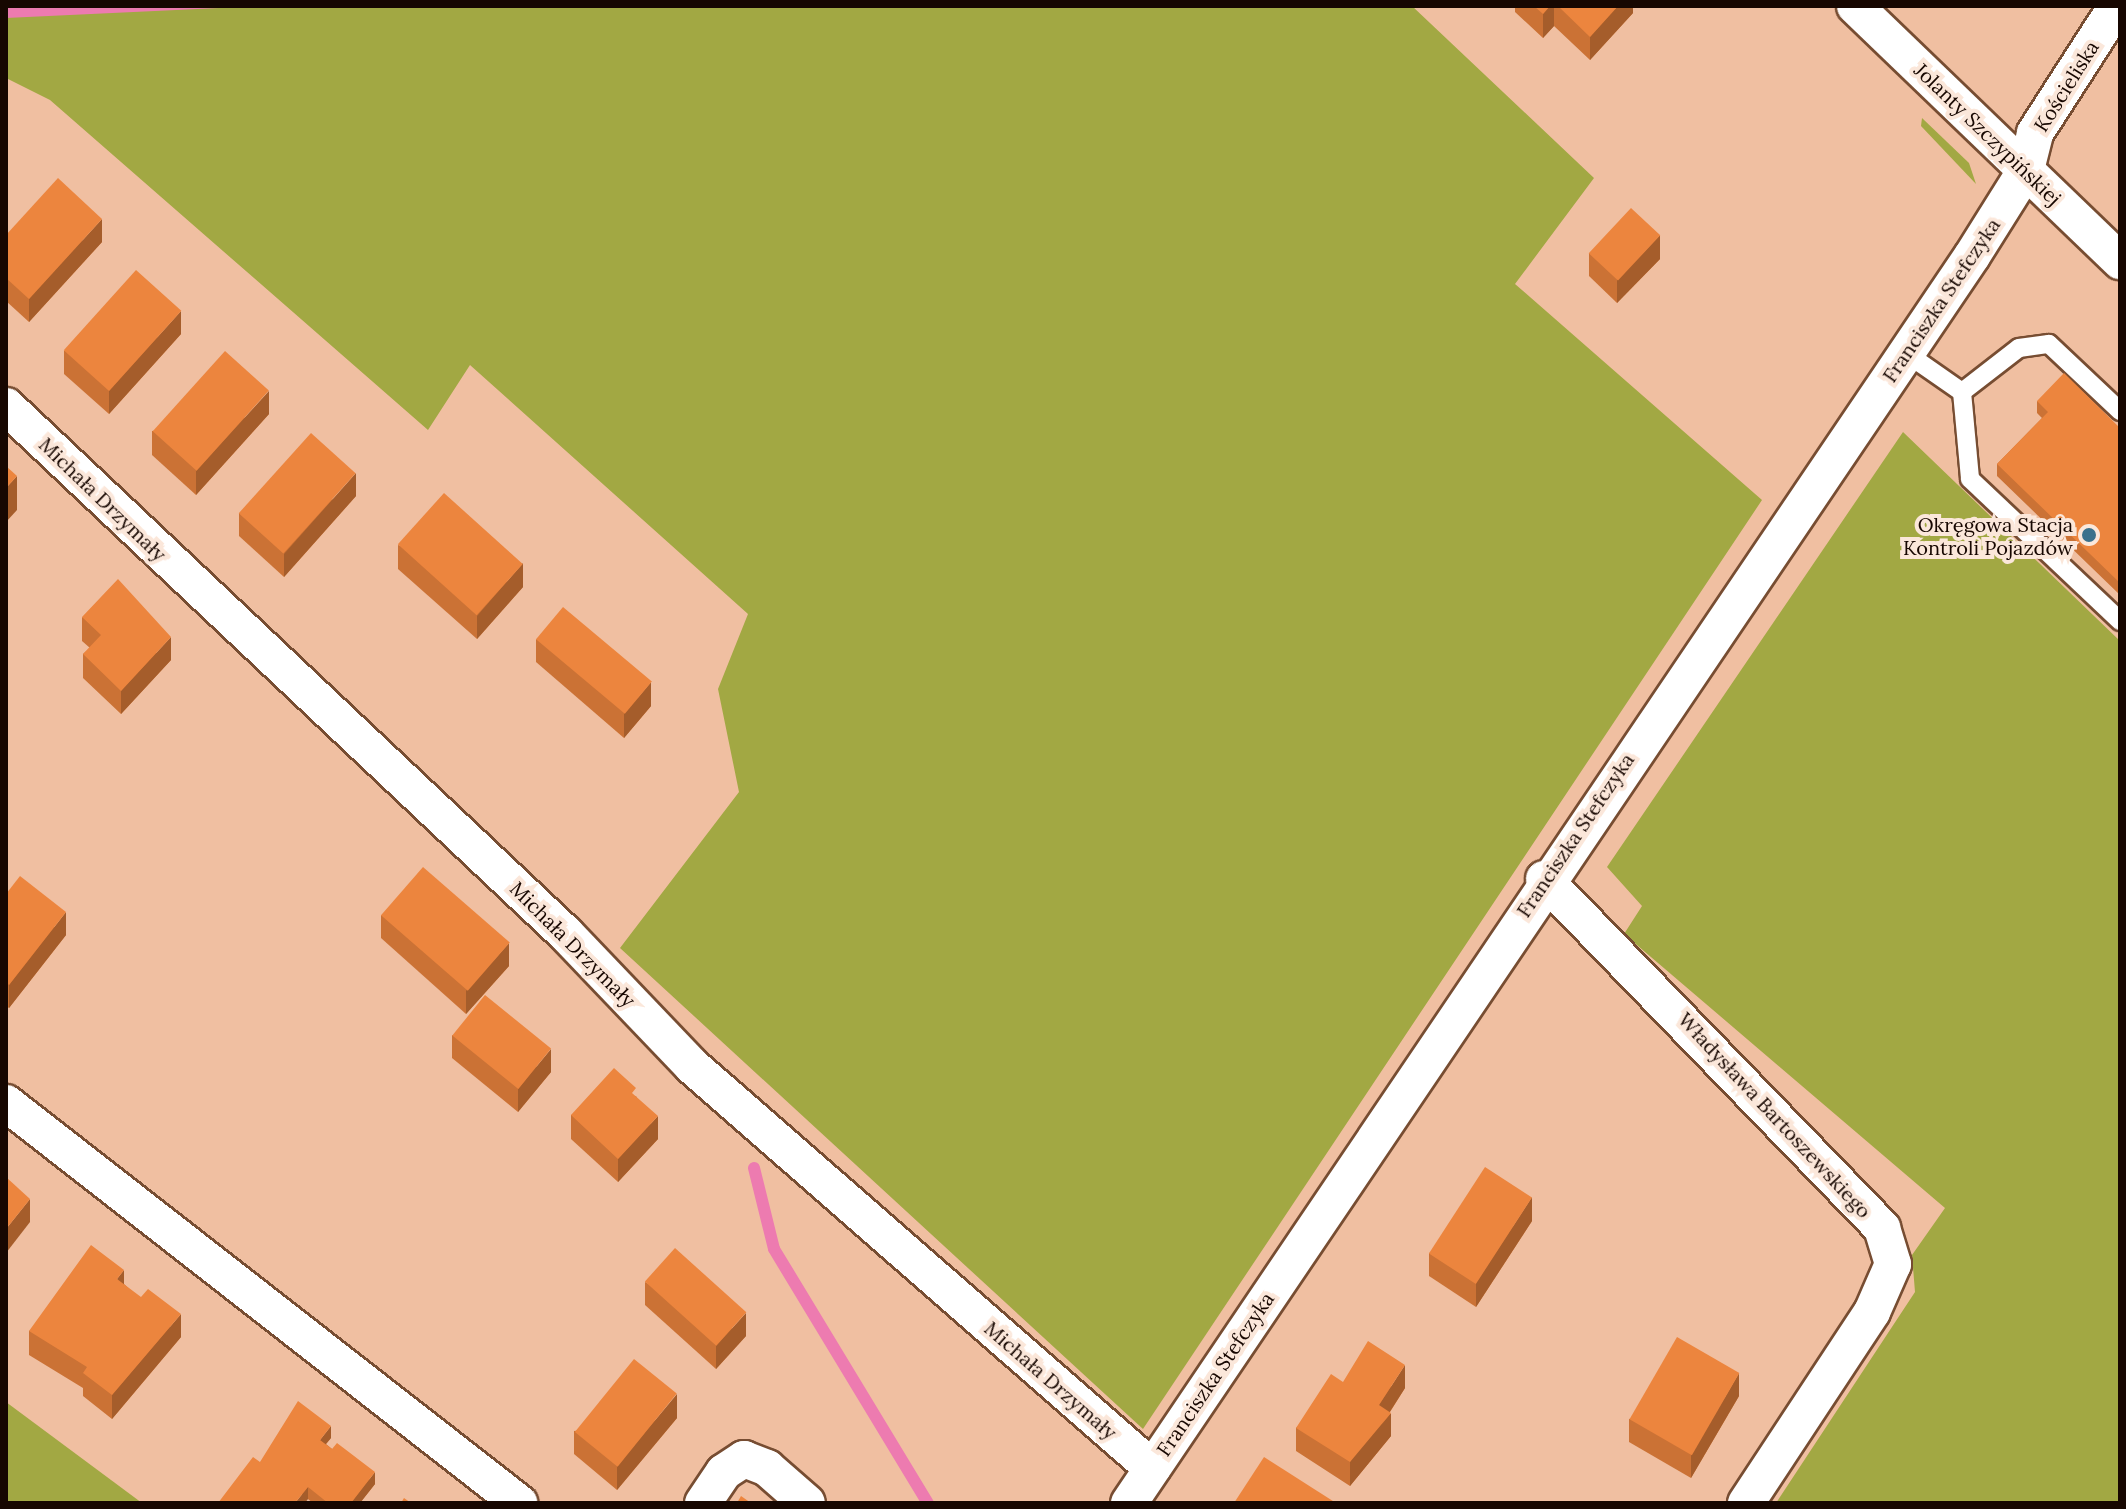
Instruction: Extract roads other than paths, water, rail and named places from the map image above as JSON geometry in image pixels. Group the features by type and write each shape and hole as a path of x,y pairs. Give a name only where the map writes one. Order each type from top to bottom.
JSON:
{"street":[{"name":"Jolanty Szczypińskiej","path":"1855,6 2120,261"},
{"name":"Kościeliska","path":"2026,170 2035,133 2117,6"},
{"name":"Franciszka Stefczyka","path":"1129,1503 1544,879 1906,353 2026,170"},
{"name":"Michała Drzymały","path":"6,406 566,934 692,1066 1152,1468"},
{"name":"Władysława Bartoszewskiego","path":"1544,879 1882,1228 1893,1264 1872,1312 1746,1503"},
{"path":"6,1103 519,1503"},
{"path":"703,1503 724,1472 744,1459 767,1468 807,1503"}],"lane":[{"path":"1962,392 2019,348 2049,344 2120,411"},
{"path":"1906,353 1962,392 1970,479 2120,621"}],"waterway":[{"path":"754,1168 774,1249 928,1503"}],"place":[{"name":"Okręgowa Stacja Kontroli Pojazdów","path":"2089,535"}]}
